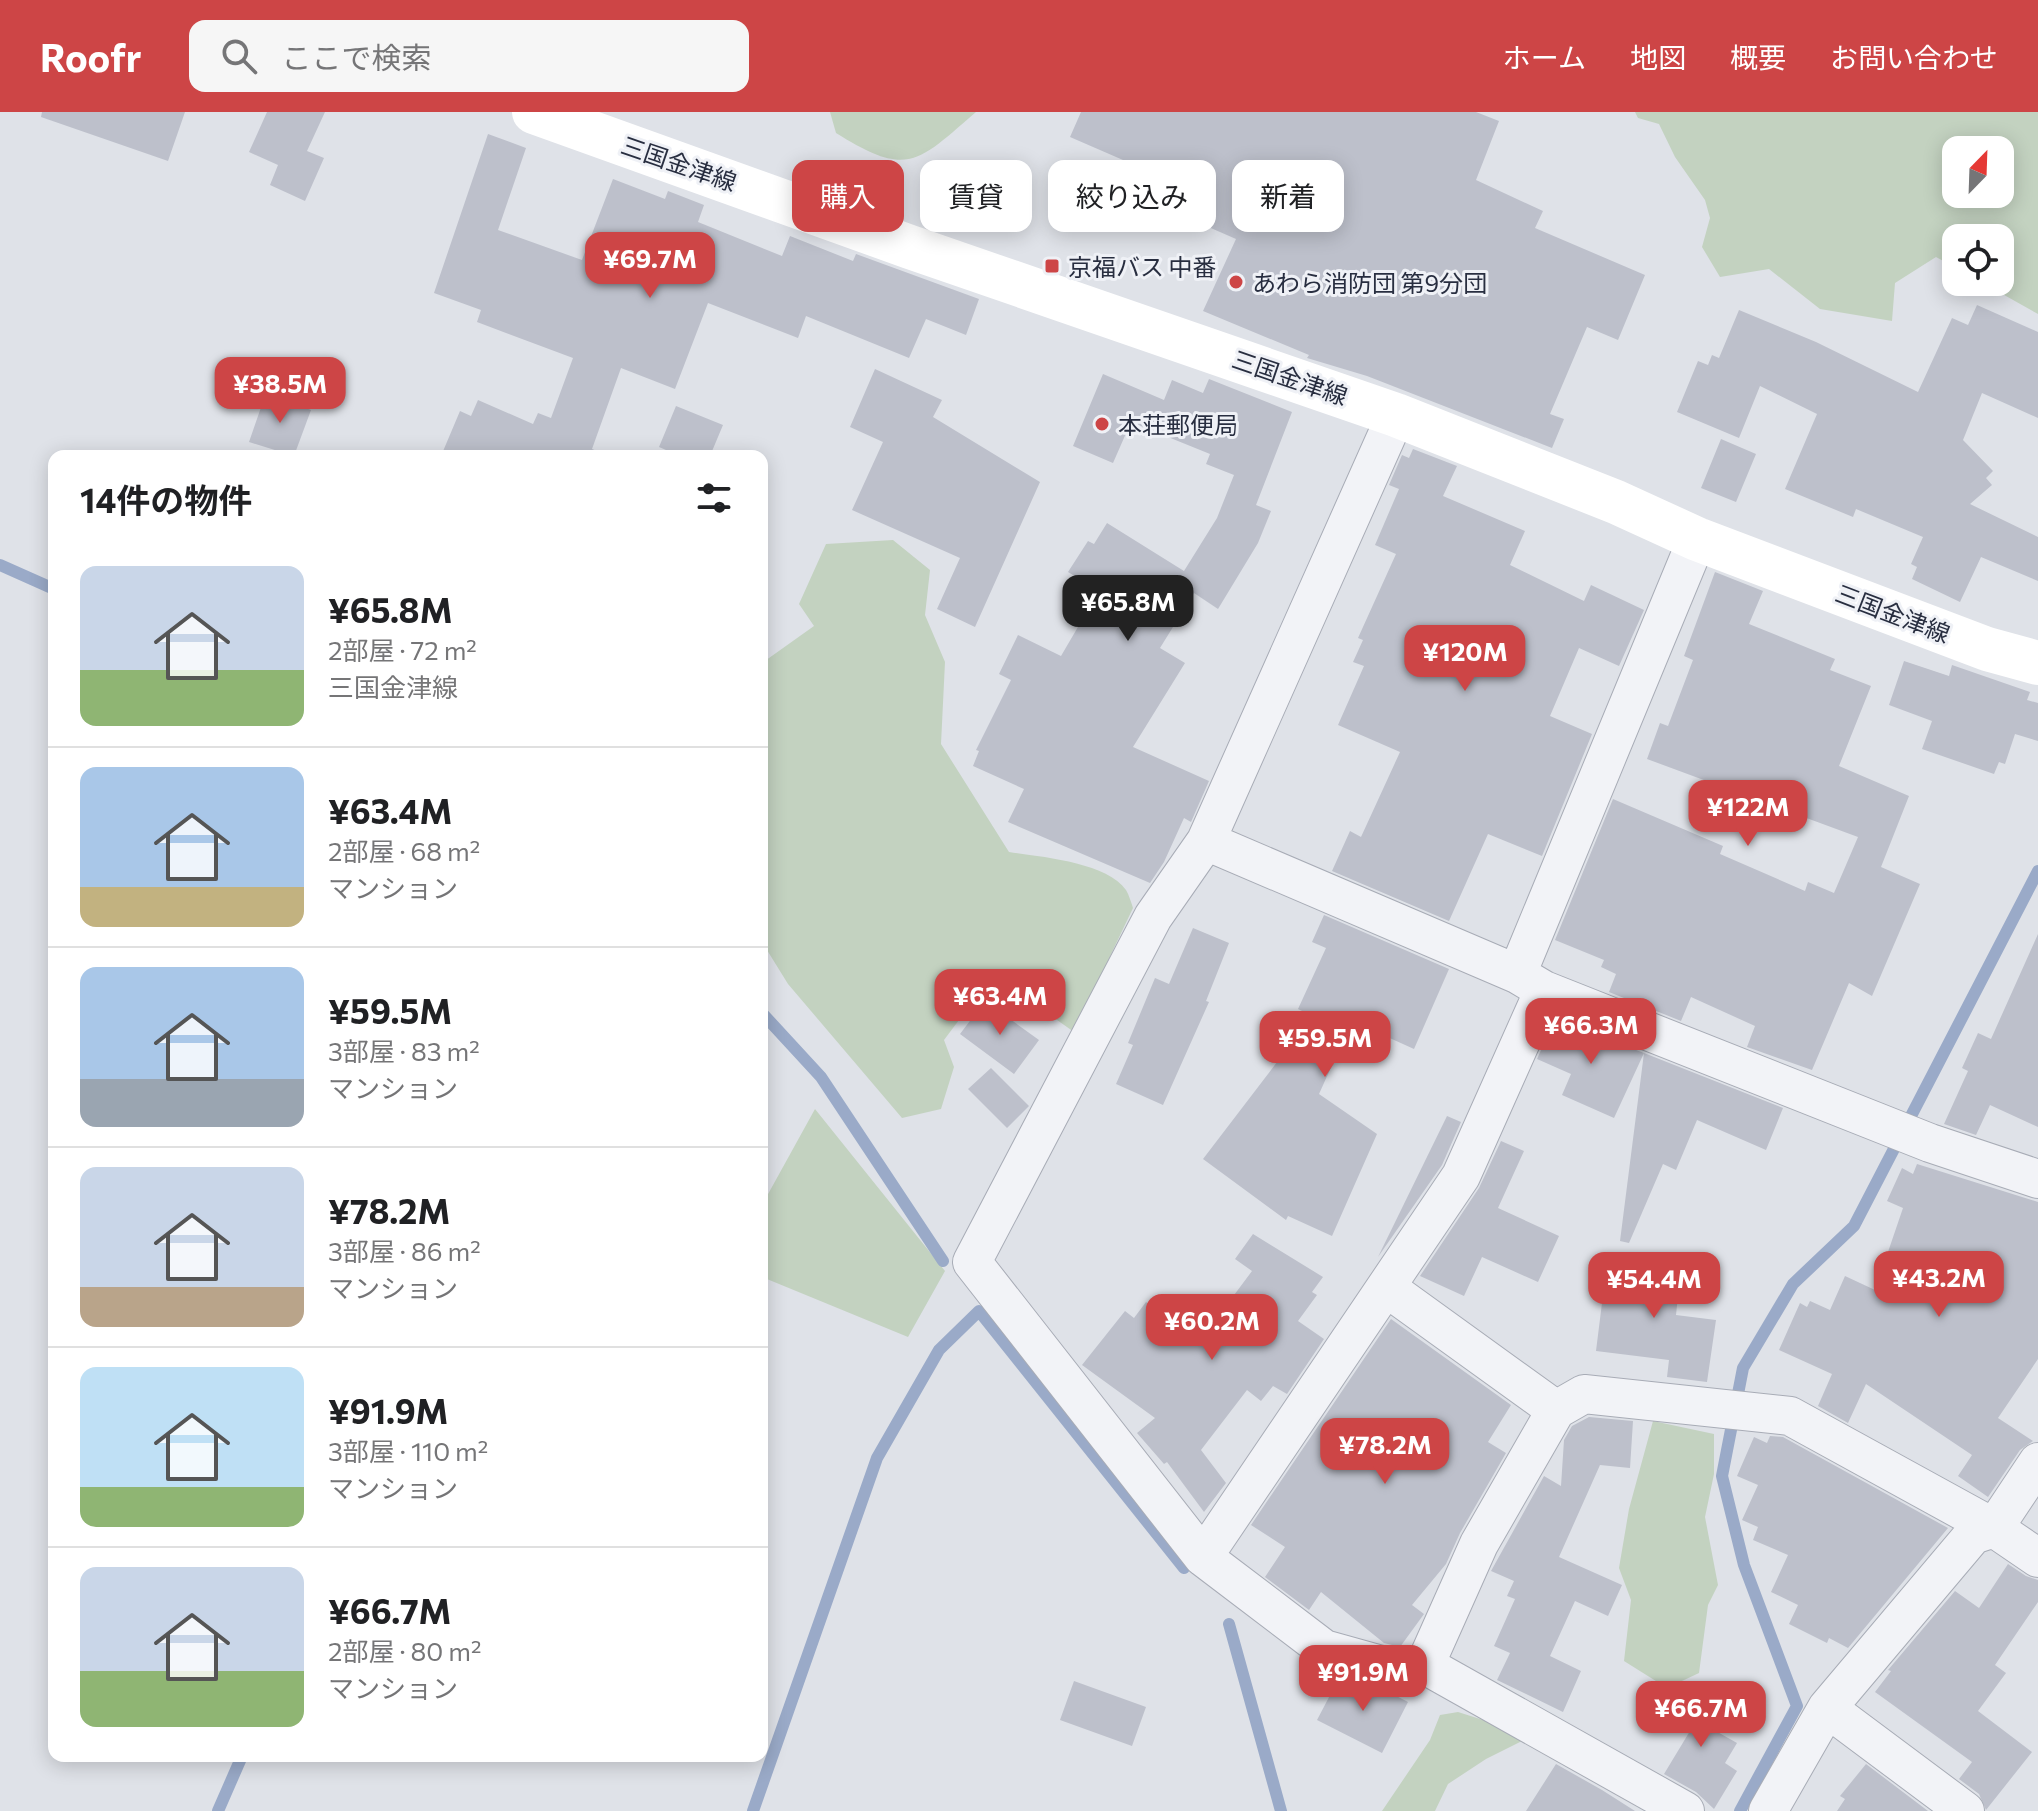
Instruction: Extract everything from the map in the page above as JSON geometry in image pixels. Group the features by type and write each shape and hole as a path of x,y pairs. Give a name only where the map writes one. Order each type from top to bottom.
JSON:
{"main road":[{"name":"三国金津線","path":"534,112 910,247 1396,415 1616,502 1697,539 1987,649 2038,663"}],"street":[{"path":"1396,415 1206,841 1153,917 972,1262 1203,1557 1324,1649 1410,1673 1425,1665 1479,1544 1556,1410 1584,1394 1790,1416 1994,1528 2038,1558"},
{"path":"1203,1557 1461,1176 1697,539"},
{"path":"1206,841 1531,982 1944,1147 2038,1179"},
{"path":"1387,1288 1556,1410"},
{"path":"1768,1811 1827,1708 1973,1535 1994,1528 2038,1462"},
{"path":"1425,1665 1685,1811"},
{"path":"1827,1708 1965,1811"}],"green space":[{"path":"830,112 976,112 925,153 911,158 896,160 880,156 836,133"},
{"path":"1635,112 2038,112 2038,314 2006,296 2014,296 2014,224 1942,224 1942,260 1936,257 1895,283 1892,321 1820,309 1769,269 1720,277 1702,247 1710,218 1705,200 1675,157 1659,124 1638,118"},
{"path":"893,540 930,570 925,615 945,662 941,744 1009,852 1072,862 1104,873 1126,890 1133,908 1074,1032 1026,998 980,992 944,1040 954,1067 941,1109 902,1118 788,984 768,952 768,659 814,626 799,604 826,544"},
{"path":"815,1109 945,1271 908,1337 768,1279 768,1194"},
{"path":"1653,1421 1714,1434 1714,1474 1705,1517 1718,1585 1708,1605 1699,1673 1667,1688 1624,1661 1631,1600 1619,1568 1629,1509"},
{"path":"1458,1712 1499,1725 1522,1741 1486,1759 1448,1784 1435,1811 1382,1811 1430,1740 1440,1715"}],"building":[{"path":"42,112 185,112 168,161 41,117"},
{"path":"267,112 325,112 307,151 324,158 305,201 270,185 278,165 249,152"},
{"path":"1081,112 1476,112 1499,121 1476,180 1543,211 1535,228 1645,275 1618,340 1587,327 1550,414 1564,419 1552,448 1367,376 1307,358 1309,355 1203,311 1236,239 1216,230 1216,160 1123,160 1070,137"},
{"path":"488,134 526,148 498,230 582,260 613,179 665,199 668,191 704,205 698,222 782,256 790,236 853,261 856,254 979,299 966,335 926,319 909,358 806,316 798,338 708,303 675,389 621,368 592,449 594,450 444,450 460,411 471,416 478,400 533,424 538,413 551,418 573,358 477,322 481,310 434,293"},
{"path":"1977,305 2038,332 2038,418 1982,393 1963,440 1993,471 1986,478 1992,485 1970,504 2038,537 2038,581 1981,557 1960,602 1912,579 1917,567 1911,564 1923,537 1856,509 1853,517 1785,489 1817,414 1760,386 1739,438 1677,412 1698,361 1708,365 1712,355 1719,358 1739,310 1816,342 1918,392 1952,318 1968,325"},
{"path":"875,369 942,400 933,417 1040,482 975,627 937,609 960,558 852,510 883,442 850,427"},
{"path":"1103,374 1164,400 1172,380 1203,393 1209,379 1292,412 1256,505 1271,511 1258,543 1218,609 1194,593 1160,648 1185,663 1133,747 1209,781 1191,822 1184,818 1164,862 1150,883 1008,822 1024,789 973,766 979,751 976,750 1011,680 999,674 1018,635 1061,656 1099,591 1068,572 1088,541 1094,544 1107,523 1184,571 1217,518 1234,475 1206,464 1210,454 1131,422 1113,463 1073,446"},
{"path":"266,393 311,410 296,450 275,450 249,442"},
{"path":"676,406 723,425 713,450 666,450 659,447"},
{"path":"1721,439 1756,454 1736,502 1701,488"},
{"path":"1413,449 1457,466 1443,496 1525,531 1510,565 1584,601 1591,585 1644,610 1619,666 1579,648 1550,716 1592,734 1542,856 1488,834 1449,921 1332,871 1350,831 1361,837 1400,752 1338,725 1364,666 1353,662 1363,640 1358,638 1396,554 1375,545 1399,489 1389,485 1402,455 1409,458"},
{"path":"1715,572 1763,591 1749,624 1835,659 1830,670 1871,686 1839,766 1909,796 1881,867 1920,884 1872,996 1849,983 1812,1070 1747,1047 1755,1026 1691,997 1681,1021 1609,992 1616,974 1601,967 1604,960 1555,940 1613,799 1723,846 1720,854 1805,891 1808,882 1834,893 1858,837 1647,759 1660,723 1668,726 1693,660 1684,656"},
{"path":"1904,661 1949,676 1952,665 2030,692 2027,700 2038,703 2038,741 2015,734 2005,764 1999,762 1994,774 1922,749 1932,721 1889,705"},
{"path":"1324,915 1449,969 1414,1049 1352,1021 1319,1094 1377,1134 1332,1236 1288,1216 1286,1220 1203,1159 1284,1053 1302,1011 1298,1009 1326,948 1312,942"},
{"path":"1193,928 1229,943 1206,1001 1209,1002 1163,1105 1116,1084 1133,1045 1128,1043 1155,978 1169,984"},
{"path":"2038,934 2038,1127 1990,1105 1976,1135 1944,1124 1968,1071 1962,1068 1978,1033 1991,1039"},
{"path":"985,1001 1039,1040 1014,1074 960,1034"},
{"path":"1555,1019 1644,1053 1614,1118 1562,1095 1571,1074 1537,1059"},
{"path":"1644,1053 1783,1108 1766,1150 1697,1120 1676,1170 1663,1164 1629,1243 1620,1241"},
{"path":"991,1068 1029,1106 1007,1128 968,1089"},
{"path":"1447,1116 1461,1122 1442,1165 1378,1257"},
{"path":"1501,1141 1524,1151 1498,1208 1559,1236 1538,1282 1482,1257 1464,1296 1420,1276 1479,1188"},
{"path":"1917,1164 2038,1202 2038,1359 1998,1418 2033,1441 2020,1450 1988,1497 1958,1476 1972,1455 1866,1384 1848,1423 1818,1406 1832,1374 1779,1350 1800,1303 1807,1307 1810,1301 1830,1310 1845,1276 1875,1290 1903,1208 1887,1201 1902,1168 1913,1174"},
{"path":"1253,1234 1323,1277 1312,1292 1317,1295 1298,1321 1324,1339 1287,1394 1273,1386 1261,1401 1247,1390 1201,1450 1226,1483 1204,1512 1167,1462 1164,1464 1137,1433 1155,1418 1082,1365 1125,1311 1134,1318 1146,1302 1199,1342 1252,1271 1235,1259"},
{"path":"1618,1255 1667,1261 1667,1266 1681,1268 1676,1315 1716,1320 1707,1382 1667,1377 1669,1360 1596,1351 1603,1295 1613,1296"},
{"path":"1391,1319 1511,1405 1488,1442 1506,1453 1460,1533 1446,1564 1412,1605 1424,1614 1400,1647 1384,1643 1321,1592 1309,1610 1265,1577 1285,1547 1251,1525"},
{"path":"1589,1417 1633,1421 1630,1468 1600,1465 1559,1557 1622,1585 1608,1616 1575,1601 1550,1656 1581,1671 1563,1712 1497,1680 1510,1653 1494,1646 1515,1599 1507,1596 1514,1581 1491,1571 1544,1476 1561,1486 1564,1440 1572,1426"},
{"path":"1770,1436 1783,1437 1948,1528 1848,1648 1829,1638 1827,1643 1789,1624 1798,1605 1771,1592 1788,1555 1753,1540 1758,1527 1742,1520 1758,1485 1737,1476 1754,1437 1767,1443"},
{"path":"2008,1564 2038,1580 2038,1602 1995,1665 2006,1673 1978,1711 2032,1752 1986,1810 1979,1794 1959,1779 1972,1762 1875,1692 1891,1671 1888,1670 1955,1591 1979,1608"},
{"path":"1338,1680 1358,1690 1362,1682 1408,1702 1382,1753 1317,1720"},
{"path":"1074,1681 1146,1707 1132,1746 1060,1720"},
{"path":"1679,1688 1724,1715 1714,1730 1737,1743 1725,1763 1737,1771 1714,1809 1696,1792 1664,1774 1690,1731 1663,1715"},
{"path":"1556,1764 1602,1790 1635,1811 1526,1811"},
{"path":"1866,1764 1928,1811 1837,1811 1845,1799 1840,1796"}],"waterway":[{"path":"0,565 48,586"},
{"path":"1740,1811 1797,1706 1744,1565 1722,1476 1743,1368 1793,1284 1854,1226 2038,871"},
{"path":"768,1020 821,1077 943,1261"},
{"path":"753,1811 877,1458 939,1350 979,1311 1184,1568"},
{"path":"1229,1624 1281,1811"},
{"path":"218,1811 239,1762"}],"place":[{"name":"京福バス 中番","path":"1052,266"},
{"name":"あわら消防団 第9分団","path":"1236,282"},
{"name":"本荘郵便局","path":"1102,424"}]}
